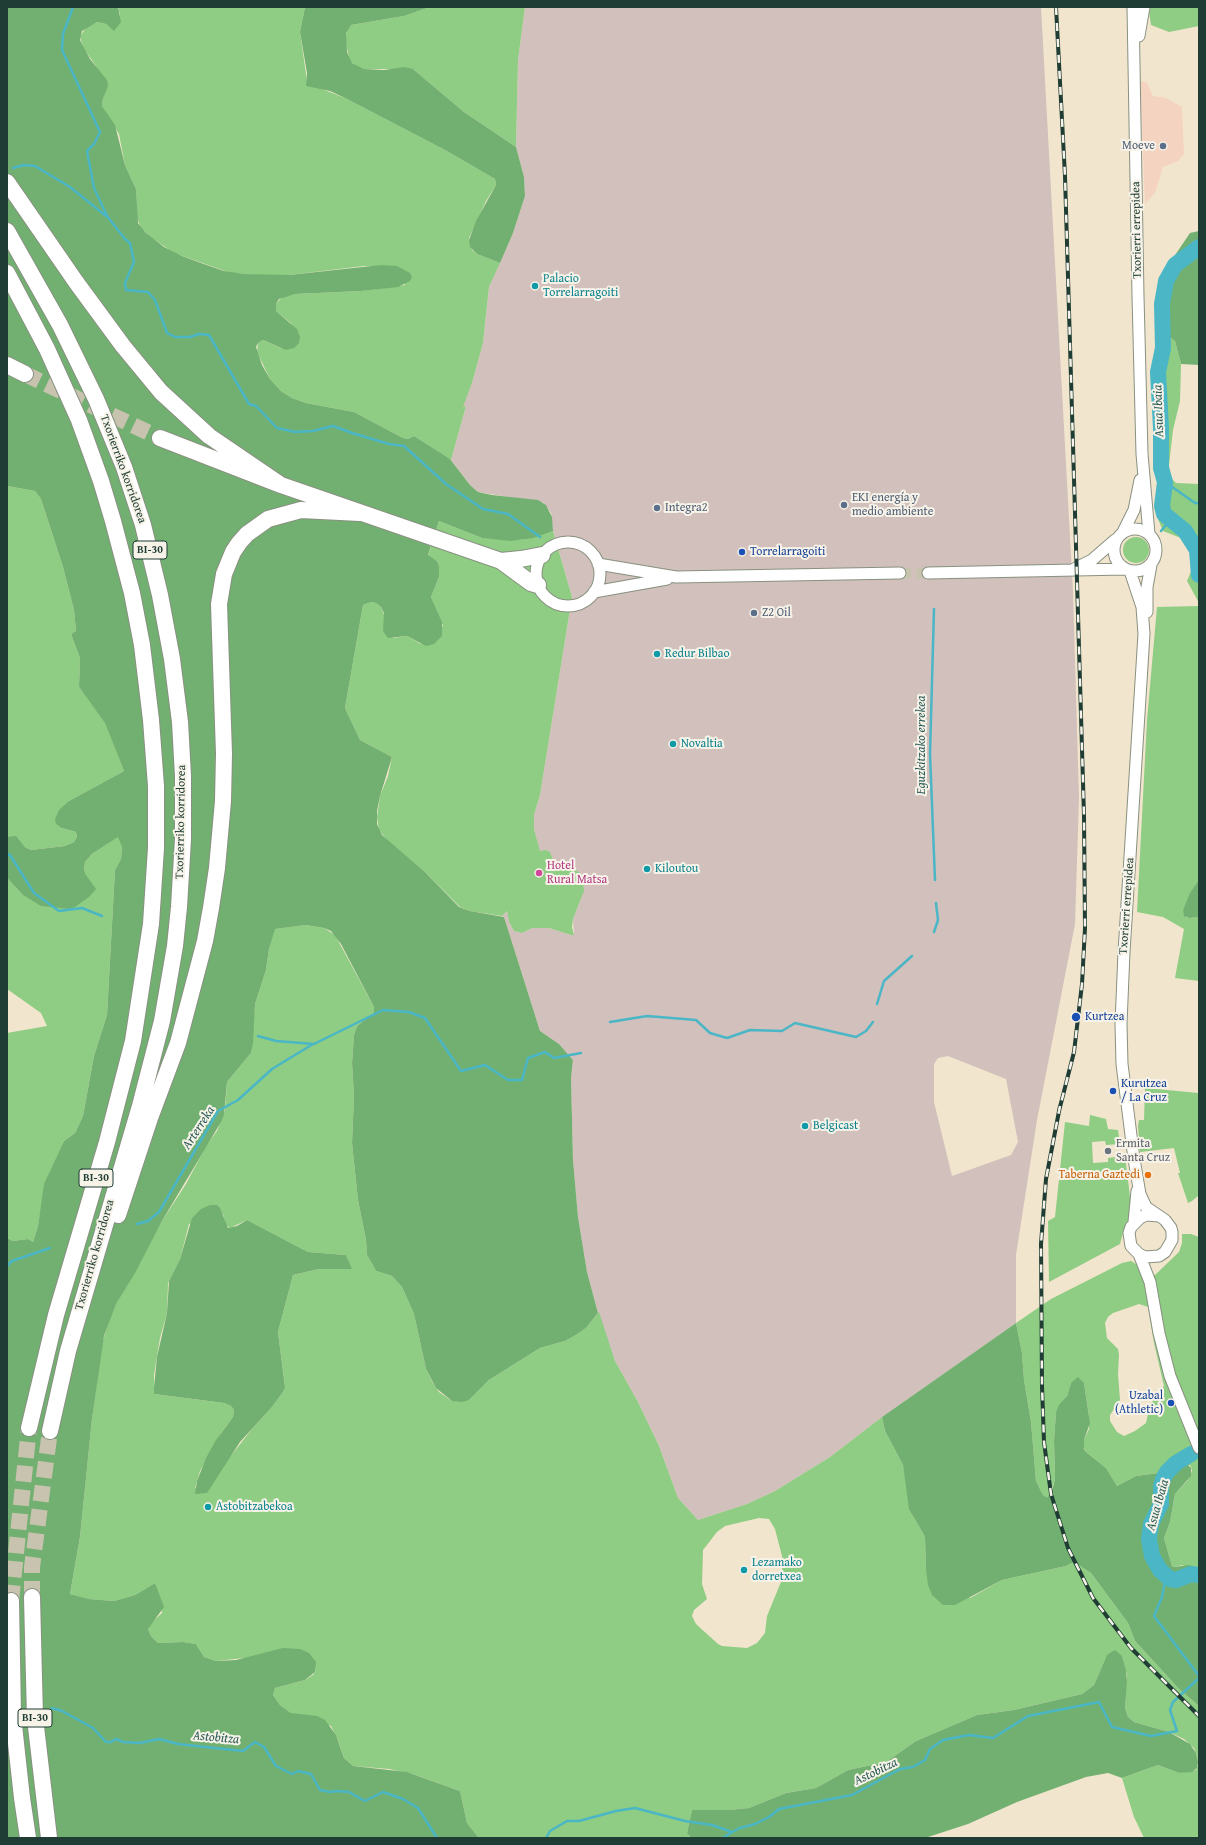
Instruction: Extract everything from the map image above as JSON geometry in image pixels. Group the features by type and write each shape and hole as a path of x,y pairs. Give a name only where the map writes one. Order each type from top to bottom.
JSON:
{"highway":[{"path":"7,182 76,282 123,346 161,392 209,436 281,485"},
{"name":"Txorierriko korridorea","path":"7,231 60,325 96,398 124,467 151,556 168,638 180,722 184,803 177,924 168,987 151,1066 68,1351 50,1431"},
{"name":"Txorierriko korridorea","path":"7,273 61,377 88,442 113,521 132,593 148,690 154,760 156,848 151,924 139,1011 124,1079 56,1315 29,1428"},
{"path":"7,282 28,313"},
{"path":"7,365 25,374"},
{"path":"160,438 360,514 500,560 521,560 542,555"},
{"path":"68,1351 79,1331 150,1118 178,1043 209,918 217,868 223,801 224,747 219,604 224,574 233,552 246,534 268,519 301,510 360,514"},
{"path":"500,560 531,583 538,586"},
{"name":"BI-30","path":"32,1597 35,1718 49,1838"},
{"name":"BI-30","path":"11,1601 14,1723 28,1838"}],"street":[{"name":"Txorierri errepidea","path":"1133,7 1142,454 1149,534 1156,546 1147,587 1147,614 1144,634 1121,1024 1125,1092 1140,1194 1146,1207 1159,1216 1171,1228 1172,1240 1165,1252 1158,1256 1152,1283 1152,1296"},
{"path":"1134,94 1138,47 1144,7"},
{"name":"Txorierri errepidea","path":"1142,454 1137,499 1134,510 1124,532 1115,540 1113,547 1115,560 1127,570 1142,607 1144,634"},
{"path":"1124,532 1136,529 1149,534"},
{"path":"1070,571 1092,560 1115,540"},
{"path":"574,542 589,550 598,564 600,574 594,592 584,601 577,604 562,605 546,597 538,586 536,573 542,555 551,546 558,543 574,542"},
{"path":"598,564 676,577"},
{"path":"928,573 1127,570 1138,572 1151,565"},
{"path":"594,592 676,577 900,574"},
{"name":"Txorierri errepidea","path":"1137,1178 1134,1222 1131,1227 1129,1239 1131,1246 1139,1254 1148,1275 1158,1333 1170,1376 1199,1448"},
{"path":"1134,1222 1146,1215 1159,1216"},
{"path":"1139,1254 1152,1258 1158,1256"}],"shaded area":[{"path":"525,7 1041,7 1073,592 1079,798 1075,924 1037,1120 1016,1255 1016,1323 882,1417 830,1457 775,1491 747,1504 698,1520 678,1498 659,1446 638,1402 615,1361 598,1313 587,1272 578,1217 573,1160 571,1078 573,1060 559,1044 540,1031 504,917 502,916 507,911 509,922 514,931 522,933 532,928 549,928 571,935 574,934 573,919 582,896 584,885 579,872 571,868 556,867 550,852 546,850 540,852 534,829 534,815 540,795 572,597 553,531 551,513 544,503 478,492 470,485 451,460 466,406 462,408 472,383 483,343 489,287 513,233 525,196 524,177 516,147 518,60","holes":["948,1056 1006,1079 1018,1142 1011,1155 952,1176 934,1102 934,1064 938,1058"]},
{"name":"Moeve","path":"1140,81 1147,83 1153,96 1166,98 1182,107 1184,154 1178,161 1163,167 1155,193 1145,204"}],"green space":[{"path":"7,7 118,7 121,22 114,31 106,24 97,22 82,31 80,40 90,59 107,80 108,86 102,106 115,125 125,165 136,189 138,223 145,232 164,247 182,256 224,271 244,274 289,275 381,265 397,266 410,273 412,277 410,281 398,287 361,291 295,294 279,299 276,304 276,311 297,329 300,337 299,343 294,348 286,350 263,340 258,343 256,347 262,365 270,379 281,391 292,398 306,403 354,412 403,438 408,439 414,436 450,459 470,485 478,492 538,500 546,505 552,517 553,531 533,538 511,541 482,538 439,521 428,555 437,561 439,566 439,577 431,597 442,622 442,636 434,644 426,646 407,636 388,638 383,631 384,613 381,607 376,603 371,602 363,605 345,708 360,740 392,757 377,811 377,824 382,835 425,872 459,907 470,911 504,917 540,1031 559,1044 573,1060 571,1078 573,1160 578,1217 587,1272 598,1313 586,1328 576,1335 565,1341 540,1348 489,1380 469,1400 462,1402 452,1401 436,1388 426,1369 414,1314 402,1287 392,1276 376,1271 367,1255 366,1240 358,1200 352,1143 354,1096 352,1063 354,1035 357,1026 374,1012 374,1007 341,944 331,931 324,928 306,925 275,929 269,949 266,970 255,1004 251,1053 227,1082 224,1115 221,1122 162,1221 135,1273 116,1304 104,1336 92,1419 80,1537 70,1594 89,1599 114,1601 135,1595 155,1583 164,1607 148,1629 151,1636 158,1643 183,1642 196,1644 204,1657 216,1661 236,1660 283,1648 300,1649 309,1653 316,1662 315,1672 305,1680 275,1688 273,1695 280,1705 291,1713 317,1716 325,1720 336,1735 344,1758 353,1766 407,1772 460,1791 467,1823 479,1838 7,1838 7,1238 13,1241 28,1239 33,1242 38,1226 44,1184 64,1141 75,1133 83,1116 94,1056 107,1015 115,870 121,859 122,847 118,837 92,854 85,862 84,869 86,875 96,889 89,897 75,907 69,909 41,906 23,895 7,878 7,837 16,836 25,847 31,850 65,846 74,842 77,837 76,832 62,828 56,824 55,819 59,810 69,801 124,771 105,723 79,687 80,658 71,634 76,631 74,610 63,567 41,499 35,491 7,486"},
{"path":"118,7 305,7 300,32 307,81 345,98 445,150 495,179 496,185 486,201 469,238 472,250 477,254 500,263 489,287 483,343 472,383 463,407 466,406 451,460 414,436 408,439 403,438 354,412 306,403 292,398 281,391 270,379 257,352 258,343 263,340 281,348 292,324 276,311 276,304 282,297 295,294 361,291 405,285 397,266 364,266 289,275 231,273 174,253 152,238 141,228 137,218 136,189 125,165 119,134 102,106 106,90 96,66 84,49 80,37 86,27 97,22 106,24 114,30 120,15"},
{"path":"305,7 430,7 404,16 351,25 346,33 347,52 352,63 364,69 384,70 404,67 413,69 464,112 516,147 524,177 525,196 513,233 500,263 477,254 470,247 469,240 476,221 496,185 495,179 445,150 345,98 330,91 306,86 307,73 300,32"},
{"path":"430,7 525,7 518,60 516,147 464,112 413,69 364,69 356,66 350,61 345,40 347,30 351,25 404,16"},
{"path":"1151,7 1199,7 1199,26 1169,32 1151,25 1149,12"},
{"path":"1199,231 1199,365 1181,364 1175,341 1158,329 1163,313 1160,298 1160,285 1167,267 1190,233"},
{"path":"1158,329 1175,341 1181,364 1180,401 1173,430 1169,465 1170,477 1176,483 1199,484 1199,603 1187,581 1194,564 1194,551 1186,540 1163,531 1158,519 1161,499 1156,445 1157,408 1155,366"},
{"path":"7,486 35,491 41,499 63,567 74,610 76,631 71,634 80,658 79,687 105,722 124,771 69,801 62,828 76,832 77,837 74,842 65,846 31,850 25,847 16,837 7,837"},
{"path":"439,521 482,538 520,540 553,531 572,597 540,795 534,815 534,829 540,851 546,850 550,852 556,867 571,868 579,872 583,877 584,891 573,919 572,927 574,935 549,928 532,928 522,933 514,931 509,922 507,911 502,916 470,911 460,907 425,872 387,840 379,830 377,817 380,796 388,776 392,757 360,740 345,708 363,605 371,602 376,603 381,607 393,638 407,636 421,644 443,626 431,597 439,577 439,566 437,561 428,556"},
{"path":"1136,537 1145,541 1149,550 1145,559 1136,563 1127,559 1123,550 1127,541"},
{"path":"1199,606 1199,880 1183,910 1187,918 1199,917 1199,981 1175,978 1184,929 1163,917 1137,912 1147,720 1157,607"},
{"path":"119,836 122,847 121,859 115,870 107,1015 94,1056 83,1116 75,1133 64,1141 45,1184 38,1226 33,1242 28,1239 13,1241 7,1238 7,1033 47,1026 41,1013 7,989 7,878 23,895 86,875 84,869 85,862 92,854"},
{"path":"1199,880 1199,917 1189,918 1184,916 1183,910 1190,893"},
{"path":"306,925 324,928 335,935 374,1007 374,1012 357,1026 354,1035 352,1063 354,1096 352,1143 358,1200 366,1240 367,1255 376,1271 392,1276 402,1287 414,1314 426,1369 439,1392 452,1401 469,1400 489,1380 540,1348 565,1341 576,1335 586,1328 599,1312 615,1361 638,1402 659,1446 678,1498 698,1520 747,1504 775,1491 830,1457 882,1417 885,1431 903,1465 913,1516 925,1537 926,1570 970,1598 1002,1580 1066,1566 1074,1562 1091,1573 1128,1623 1135,1641 1179,1689 1199,1706 1199,1838 1144,1838 1134,1817 1122,1778 1158,1765 1179,1773 1196,1770 1198,1765 1194,1748 1184,1739 1169,1732 1134,1722 1128,1717 1125,1708 1127,1675 1122,1656 1105,1660 1094,1685 1082,1694 1014,1710 977,1715 916,1741 886,1762 848,1770 816,1788 786,1793 749,1808 729,1810 692,1810 687,1833 691,1838 479,1838 467,1823 460,1791 413,1774 389,1769 353,1766 344,1758 338,1740 331,1726 291,1713 280,1705 273,1695 275,1688 305,1680 313,1675 316,1670 244,1658 216,1661 204,1657 196,1644 183,1642 158,1643 151,1636 148,1629 150,1624 162,1613 155,1583 135,1595 114,1601 88,1599 70,1594 80,1537 92,1419 102,1344 112,1311 162,1221 186,1184 206,1146 217,1131 225,1110 227,1082 251,1053 255,1004 266,970 274,929","holes":["223,1214 226,1225 230,1228 247,1220 308,1252 346,1255 351,1269 319,1269 293,1275 278,1332 285,1386 283,1392 230,1457 195,1488 200,1471 221,1433 233,1417 234,1410 231,1406 224,1403 154,1394 154,1375 160,1338 167,1313 168,1283 180,1259 189,1224","759,1518 769,1519 775,1529 783,1560 781,1582 767,1616 765,1633 757,1643 747,1648 722,1646 696,1624 692,1616 694,1610 707,1599 702,1584 703,1550 717,1532 725,1526"]},
{"path":"1145,1088 1199,1093 1199,1195 1188,1203 1178,1173 1180,1173 1174,1148 1140,1152 1138,1126 1139,1120 1144,1120"},
{"path":"1090,1115 1106,1119 1108,1129 1118,1130 1120,1144 1106,1145 1105,1141 1092,1142 1093,1163 1108,1162 1108,1158 1125,1156 1132,1213 1120,1244 1049,1282 1048,1221 1055,1217 1065,1122 1089,1126"},
{"path":"210,1205 217,1205 220,1208 228,1228 237,1226 247,1220 308,1252 346,1255 352,1269 319,1269 293,1275 278,1332 285,1387 283,1392 272,1407 240,1442 207,1493 195,1494 197,1481 206,1458 216,1440 233,1417 234,1410 231,1406 224,1403 154,1394 154,1387 157,1357 167,1313 169,1281 180,1259 192,1218 201,1209"},
{"path":"1182,1234 1191,1234 1199,1237 1199,1584 1194,1581 1183,1565 1172,1566 1164,1538 1170,1522 1175,1494 1188,1480 1192,1471 1190,1465 1159,1473 1136,1476 1117,1486 1106,1468 1086,1452 1084,1448 1084,1440 1089,1429 1089,1416 1084,1383 1071,1383 1067,1396 1056,1412 1054,1441 1055,1479 1050,1495 1047,1499 1043,1495 1036,1481 1031,1422 1024,1380 1022,1353 1016,1323 1051,1299 1122,1263 1131,1261 1155,1275 1179,1252 1182,1243","holes":["1139,1304 1148,1307 1154,1343 1164,1386 1150,1405 1146,1423 1135,1431 1124,1436 1117,1432 1110,1421 1110,1415 1120,1400 1118,1374 1119,1355 1118,1349 1107,1338 1105,1323 1108,1317 1113,1313"]},
{"path":"1016,1323 1022,1353 1024,1380 1031,1422 1036,1481 1043,1495 1047,1498 1052,1491 1055,1479 1054,1441 1056,1412 1059,1405 1067,1396 1071,1383 1078,1377 1084,1383 1090,1423 1084,1440 1084,1449 1106,1468 1117,1486 1136,1476 1159,1473 1182,1463 1187,1464 1191,1468 1191,1476 1175,1494 1170,1522 1164,1538 1172,1566 1189,1565 1198,1568 1198,1576 1194,1581 1199,1584 1199,1706 1179,1689 1135,1641 1128,1623 1091,1573 1074,1562 1066,1566 1002,1580 955,1605 943,1605 932,1595 928,1585 926,1570 925,1537 909,1509 903,1465 885,1431 882,1417"},
{"path":"1115,1650 1122,1656 1126,1670 1127,1682 1125,1708 1128,1717 1134,1722 1169,1732 1190,1744 1196,1753 1198,1762 1197,1768 1192,1772 1179,1773 1158,1765 1122,1778 1108,1773 1086,1777 1017,1802 968,1824 925,1838 691,1838 687,1833 692,1810 729,1810 749,1808 786,1793 816,1788 848,1770 886,1762 916,1741 977,1715 1014,1710 1082,1694 1094,1685 1107,1655"}],"waterway":[{"path":"73,7 63,34 62,50 100,132 94,144 87,151 94,188 107,216 125,239 130,243 134,262 125,283 126,290 148,292 155,300 167,333 175,337 190,337 199,334 209,335 249,404 256,406 277,428 295,432 313,431 333,426 389,444 404,446 446,484 483,509 508,514 540,537"},
{"path":"13,168 24,165 35,166 70,187 106,216"},
{"name":"Asua Ibaia","path":"1199,247 1175,265 1166,281 1162,304 1163,348 1158,372 1161,428 1161,468 1165,482 1162,506 1164,514 1185,531 1197,550 1199,575"},
{"path":"1165,482 1195,503 1199,503"},
{"name":"Eguzkitzako errekea","path":"1161,531 1170,520"},
{"name":"Eguzkitzako errekea","path":"934,609 930,754 935,880"},
{"name":"Eguzkitzako errekea","path":"7,854 10,855 34,893 59,911 82,908 102,916"},
{"name":"Eguzkitzako errekea","path":"934,932 938,920 936,903"},
{"name":"Eguzkitzako errekea","path":"877,1004 884,981 912,956"},
{"name":"Eguzkitzako errekea","path":"258,1036 276,1041 314,1044 383,1010 409,1012 425,1018 461,1071 485,1065 508,1080 522,1080 528,1058 545,1052 554,1058 581,1053"},
{"name":"Eguzkitzako errekea","path":"610,1022 647,1016 696,1020 710,1033 727,1038 750,1030 782,1031 795,1023 856,1037 866,1031 873,1022"},
{"name":"Arterreka","path":"137,1224 148,1221 159,1212 218,1111 238,1100 272,1069 313,1044"},
{"name":"Arterreka","path":"7,1266 12,1261 50,1248"},
{"name":"Asua Ibaia","path":"1191,1454 1176,1463 1167,1472 1163,1479 1161,1486 1161,1504 1151,1524 1149,1539 1152,1556 1160,1570 1170,1579 1176,1580 1191,1574 1199,1575"},
{"name":"Astobitza","path":"1166,1575 1162,1597 1154,1616 1199,1676"},
{"name":"Astobitza","path":"546,1838 550,1831 567,1821 579,1821 616,1811 635,1808 685,1821 712,1825 732,1832 755,1824 769,1817 779,1809 852,1795 900,1769 913,1767 925,1760 930,1749 943,1740 969,1735 993,1738 1028,1716 1099,1702 1112,1727 1151,1736 1177,1731 1170,1710 1173,1702 1199,1678"},
{"name":"Astobitza","path":"52,1708 62,1711 93,1728 106,1742 111,1742 116,1739 123,1742 140,1743 159,1739 178,1744 243,1751 255,1742 264,1747 276,1766 292,1774 298,1771 311,1774 320,1790 330,1792 349,1792 365,1801 383,1792 403,1799 418,1808 437,1838"},
{"path":"723,1838 732,1832"}],"tunnel":[{"path":"25,374 160,438"},
{"path":"900,573 928,573"},
{"path":"11,1601 29,1428"},
{"path":"32,1597 32,1567 50,1431"}],"railway":[{"path":"1056,7 1065,176 1084,816 1085,928 1082,984 1074,1052 1059,1111"},
{"path":"1060,1106 1046,1179 1041,1244 1044,1442 1051,1494 1068,1548 1093,1598 1131,1648 1199,1716"}],"place":[{"name":"Moeve","path":"1163,146"},
{"name":"Palacio Torrelarragoiti","path":"535,286"},
{"name":"EKI energía y medio ambiente","path":"844,505"},
{"name":"Integra2","path":"657,508"},
{"name":"Torrelarragoiti","path":"742,552"},
{"name":"Z2 Oil","path":"754,613"},
{"name":"Redur Bilbao","path":"657,654"},
{"name":"Novaltia","path":"673,744"},
{"name":"Kiloutou","path":"647,869"},
{"name":"Hotel Rural Matsa","path":"539,873"},
{"name":"Kurtzea","path":"1076,1017"},
{"name":"Kurutzea / La Cruz","path":"1113,1091"},
{"name":"Belgicast","path":"805,1126"},
{"name":"Ermita Santa Cruz","path":"1108,1151"},
{"name":"Taberna Gaztedi","path":"1148,1175"},
{"name":"Uzabal (Athletic)","path":"1171,1403"},
{"name":"Astobitzabekoa","path":"208,1507"},
{"name":"Lezamako dorretxea","path":"744,1570"}]}
